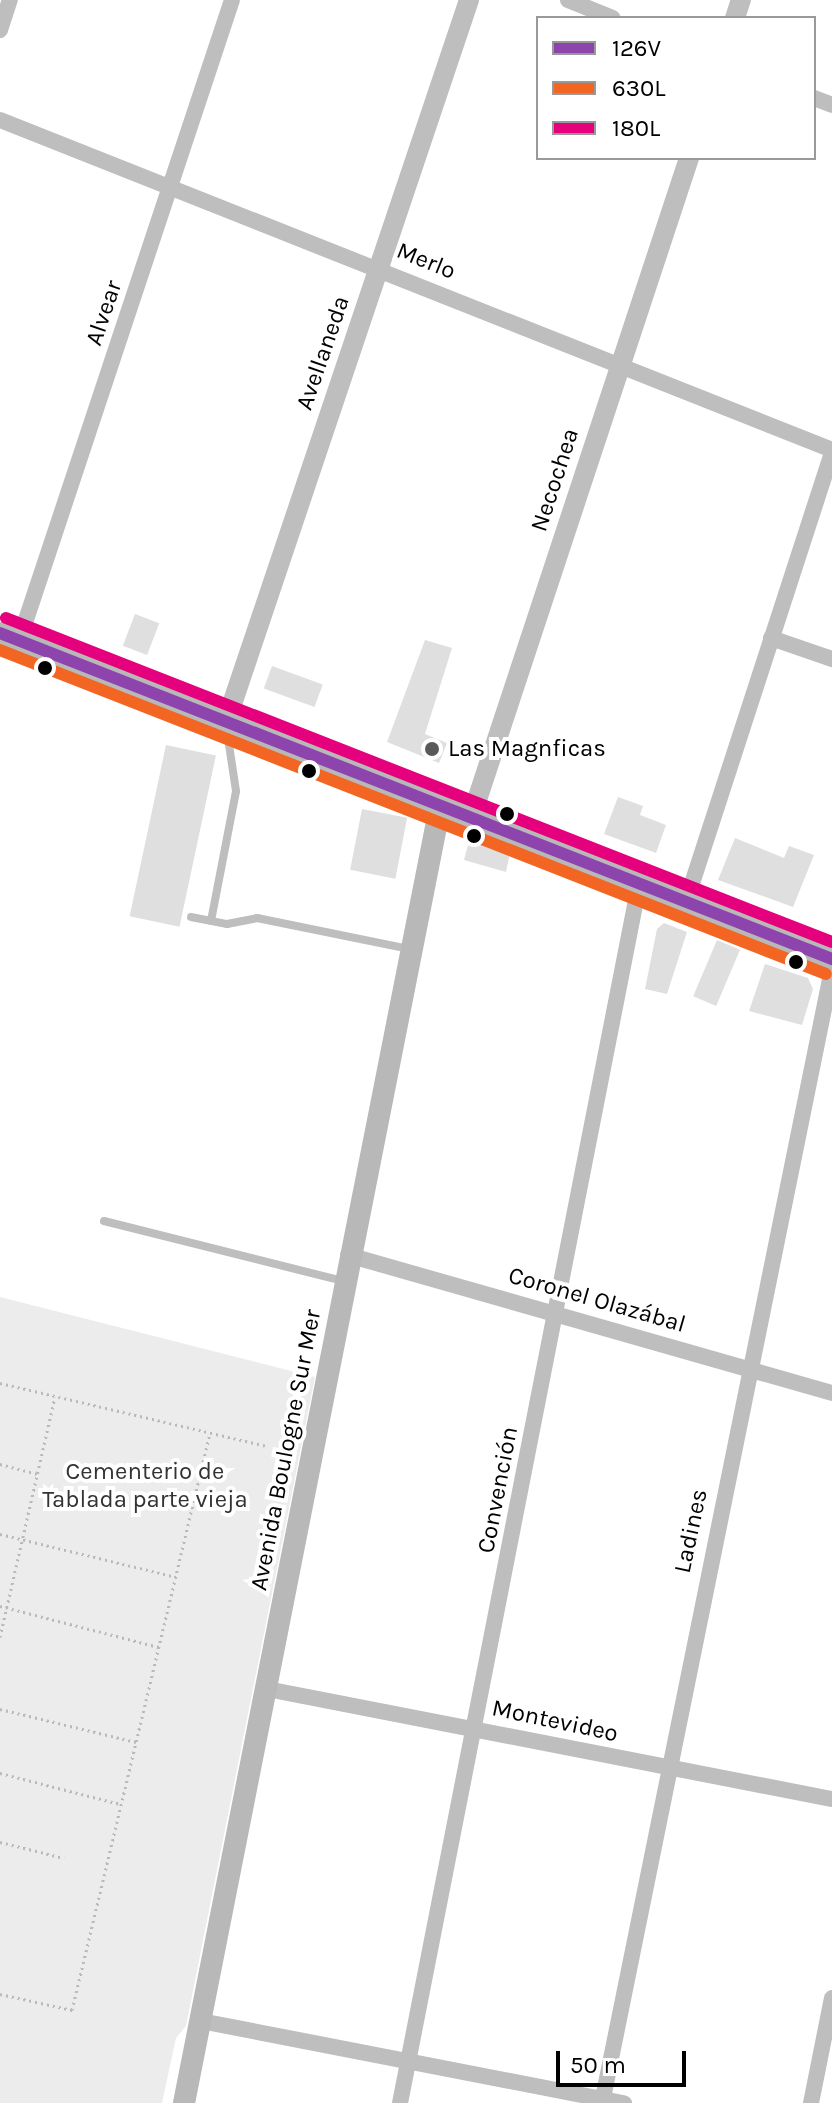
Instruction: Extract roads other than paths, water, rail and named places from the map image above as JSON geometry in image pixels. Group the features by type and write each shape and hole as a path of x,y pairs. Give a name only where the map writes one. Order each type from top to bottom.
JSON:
{"main road":[{"path":"10,637 832,959"},
{"name":"Avenida Boulogne Sur Mer","path":"184,2103 267,1689 348,1255 440,807"}],"street":[{"path":"0,30 10,0"},
{"name":"Alvear","path":"10,637 171,187 232,0"},
{"name":"Avellaneda","path":"226,722 469,0"},
{"path":"568,0 608,16"},
{"name":"Merlo","path":"0,120 379,268 832,451"},
{"name":"Necochea","path":"471,818 688,160"},
{"path":"686,902 832,451"},
{"path":"771,638 832,659"},
{"name":"Convención","path":"400,2103 477,1729 639,885"},
{"name":"Ladines","path":"602,2100 667,1768 832,969"},
{"name":"Coronel Olazábal","path":"348,1255 557,1312 832,1393"},
{"name":"Montevideo","path":"267,1689 832,1799"},
{"path":"811,2103 832,1998"},
{"path":"201,2021 624,2103"}],"lane":[{"path":"211,921 236,791 226,722"},
{"path":"191,917 211,921 257,918 411,949"},
{"path":"104,1221 343,1281"}],"place":[{"name":"Las Magnficas","path":"432,749"}],"park label":[{"name":"Cementerio de Tablada parte vieja","path":"145,1486"}]}
